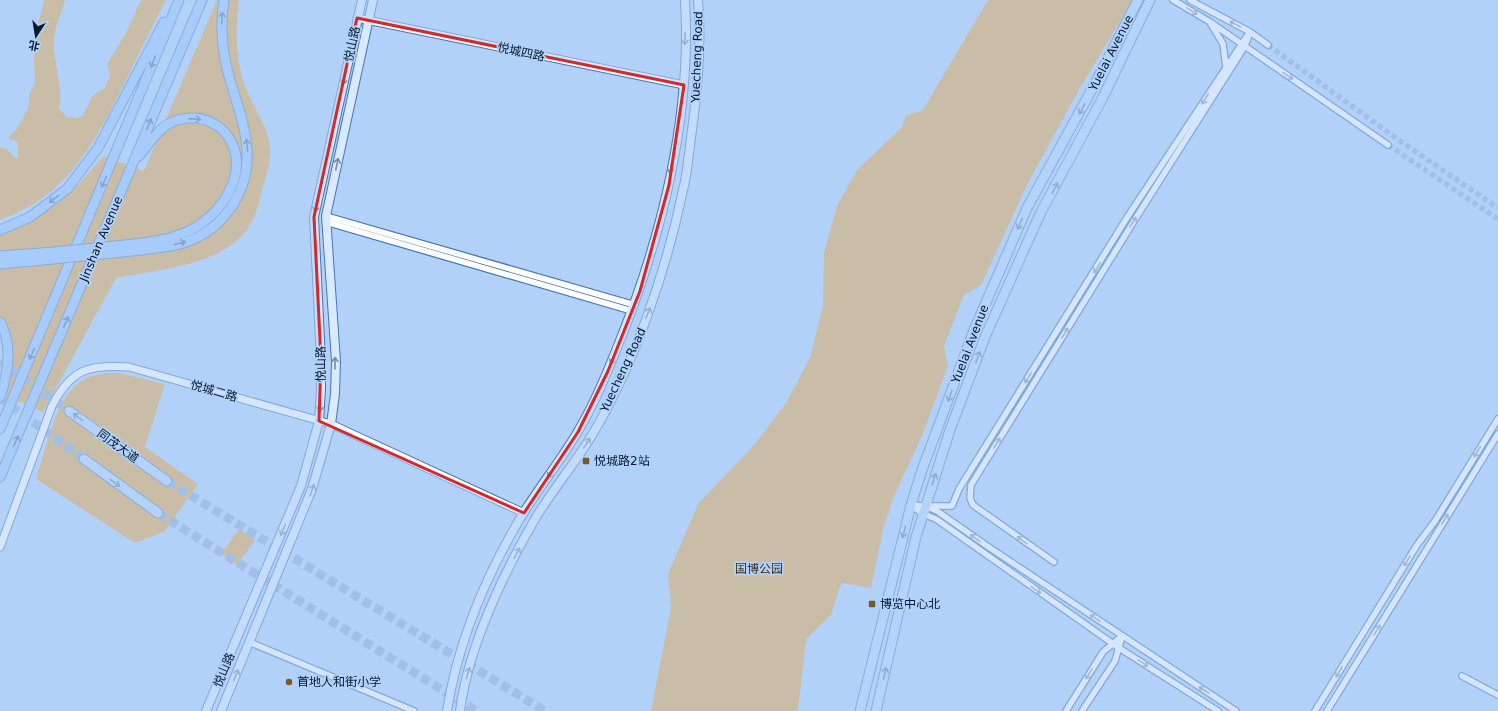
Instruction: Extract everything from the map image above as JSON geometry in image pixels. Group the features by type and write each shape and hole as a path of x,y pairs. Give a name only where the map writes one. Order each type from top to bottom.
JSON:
{"highway":[{"path":"0,230 30,217 67,189 98,148 176,0"},
{"name":"Jinshan Avenue","path":"0,429 179,0"},
{"name":"Jinshan Avenue","path":"0,477 202,0"},
{"path":"0,264 53,256 183,243 201,235 226,215 241,190 247,166 247,141 225,61 222,33 224,0"},
{"path":"133,163 164,128 177,120 187,118 197,118 215,124 228,136 236,152 237,164 232,186 227,197 209,218 181,234 143,246"},
{"path":"0,256 53,256"},
{"path":"0,322 8,344 7,367 0,397"}],"main road":[{"name":"悦山路","path":"206,711 301,486 319,421 321,360 314,217 362,0"},
{"name":"悦山路","path":"221,711 312,489 331,424 335,394 336,361 326,219 373,0"},
{"name":"Yuecheng Road","path":"447,711 457,662 468,628 497,562 524,513 578,432 608,371 633,308 669,185 684,85 684,0"},
{"name":"Yuecheng Road","path":"460,711 469,668 481,633 507,573 535,519 590,440 622,376 654,298 684,190 698,88 700,40 698,0"},
{"name":"Yuelai Avenue","path":"860,711 922,470 974,330 1027,208 1092,91 1138,0"},
{"name":"Yuelai Avenue","path":"876,711 924,510 950,430 988,330 1042,212 1102,99 1150,0"},
{"name":"同茂大道","path":"69,411 167,480"},
{"path":"84,460 158,513"}],"street":[{"path":"1173,0 1210,22 1388,145"},
{"path":"1190,0 1250,32 1268,45"},
{"name":"悦城四路","path":"357,18 684,85"},
{"path":"1210,22 1223,44 1226,67"},
{"path":"1054,562 973,505 970,498 971,485 1250,32"},
{"path":"924,510 952,506 959,489 1124,223 1226,67 1243,45"},
{"path":"326,219 633,308"},
{"name":"悦城二路","path":"0,547 52,406 61,389 71,378 85,370 105,365 129,367 331,424 524,513"},
{"path":"1315,711 1417,545 1435,521 1498,419"},
{"path":"1327,711 1498,434"},
{"path":"912,505 924,510 1119,648 1218,711"},
{"path":"912,505 924,510 937,511 990,548 1236,711"},
{"path":"1066,711 1103,652 1122,636"},
{"path":"1082,711 1115,661 1122,636"},
{"path":"249,642 414,711"},
{"path":"1462,676 1498,695"}],"highlighted area":[{"path":"357,18 684,85 669,185 640,291 608,371 578,432 524,513 319,421 321,360 314,217"}],"green space":[{"path":"44,0 65,0 54,39 54,53 60,85 59,109 67,117 78,118 83,115 93,95 105,88 110,75 107,64 126,33 141,0 166,0 100,130 75,167 43,198 23,210 0,220 0,148 7,149 14,157 18,158 18,142 10,139 9,136 15,131 22,120 29,105 29,94 35,82 34,59 38,25"},
{"path":"217,0 239,0 237,24 238,59 248,93 264,125 270,150 268,168 259,204 250,226 235,242 220,252 204,259 169,269 116,278 43,412 6,396 11,354 9,334 0,316 0,234 30,221 58,203 82,181 103,156 144,171"},
{"name":"国博公园","path":"988,0 1133,0 1080,88 1028,183 981,285 964,295 944,346 948,366 922,436 894,496 884,526 871,588 841,583 831,615 806,639 798,711 651,711 671,608 668,574 698,504 755,444 786,403 811,355 823,305 824,253 837,206 857,170 902,127 906,115 922,111"},
{"path":"106,373 119,373 165,384 145,447 198,484 165,531 135,543 36,479 52,426 64,400 71,390 86,378"},
{"path":"239,529 255,540 237,565 221,554"}],"tunnel":[{"path":"1268,45 1403,143 1498,208"},
{"path":"1388,145 1498,219"},
{"path":"0,361 69,411"},
{"path":"0,398 84,459"},
{"path":"167,481 545,711"},
{"path":"158,513 476,711"}],"place":[{"name":"悦城路2站","path":"586,461"},
{"name":"博览中心北","path":"872,604"},
{"name":"首地人和街小学","path":"289,682"}]}
